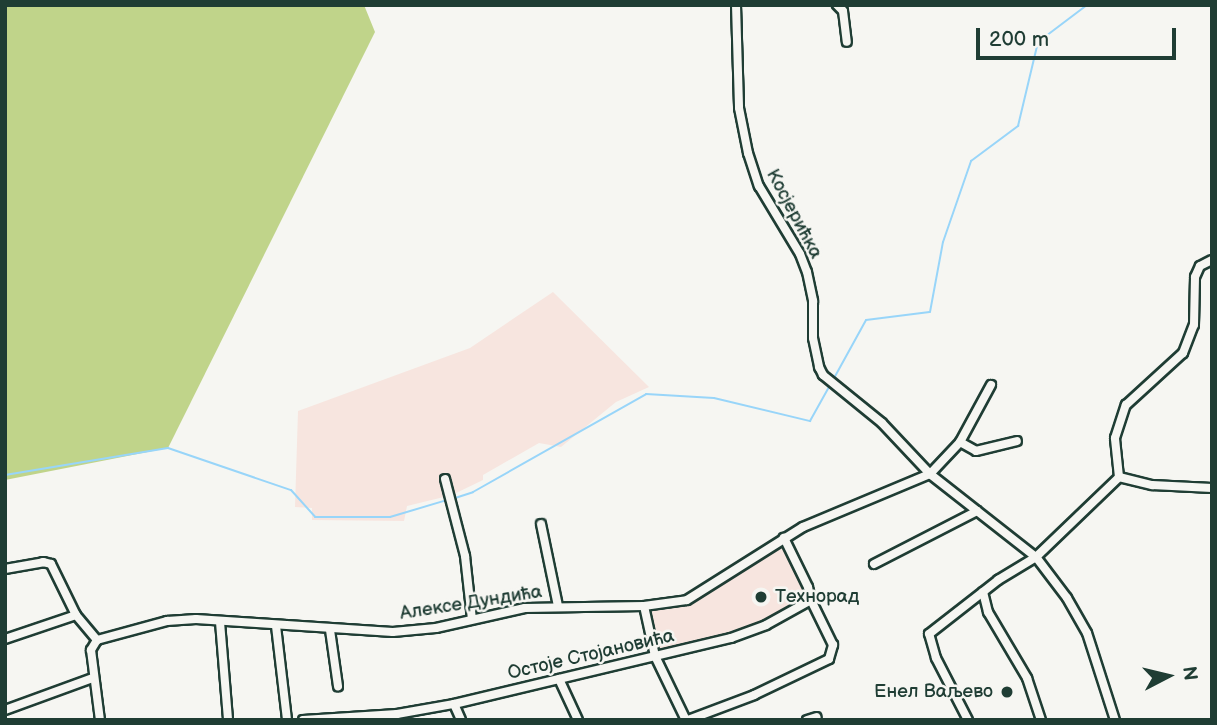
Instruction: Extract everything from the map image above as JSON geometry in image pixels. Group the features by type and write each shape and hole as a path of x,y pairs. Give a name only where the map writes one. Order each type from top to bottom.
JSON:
{"street":[{"name":"Косјерићка","path":"736,5 740,108 748,153 759,186 800,254 807,272 813,301 815,356 823,375 882,423 930,474 1036,557 1068,598 1087,633 1115,720"},
{"path":"837,5 842,12 847,42"},
{"path":"1119,477 1115,438 1126,405 1183,354 1194,325 1195,277 1200,266 1212,260"},
{"path":"930,474 960,442 991,385"},
{"path":"960,442 976,452 1017,441"},
{"name":"Алексе Дундића","path":"97,640 160,622 197,620 393,632 436,628 525,608 644,606 693,597 784,538 822,518 930,474"},
{"path":"1119,477 1152,485 1212,488"},
{"path":"967,717 936,658 928,637 931,630 1036,557 1119,477"},
{"path":"445,479 465,556 472,619"},
{"path":"874,564 977,511"},
{"path":"541,524 558,606"},
{"path":"644,606 655,656 687,720 754,695 829,659 833,645 784,538"},
{"path":"5,569 43,562 51,564 76,615 97,640 91,650 100,720"},
{"path":"983,592 988,612 1027,678 1041,720"},
{"name":"Остоје Стојановића","path":"303,720 399,717 731,638 766,625 811,600"},
{"path":"5,639 76,615"},
{"path":"220,622 228,720"},
{"path":"276,626 287,720"},
{"path":"330,630 338,686"},
{"path":"5,710 93,678"},
{"path":"559,678 578,720"},
{"path":"454,704 461,720"},
{"path":"807,720 817,717"}],"shaded area":[{"path":"553,292 649,387 616,402 561,447 539,443 483,475 483,480 452,495 407,506 404,521 312,520 312,508 295,507 298,411 470,348"},
{"path":"784,538 811,600 766,625 655,656 644,606 682,601"}],"green space":[{"path":"5,5 364,5 375,32 168,448 5,480"}],"waterway":[{"path":"833,380 866,320 930,312 943,242 971,161 1018,126 1038,42 1087,5"},
{"path":"452,499 473,492 646,394 714,398 810,421 830,385"},
{"path":"5,475 168,448 291,490 315,517 390,517 447,500"}],"place":[{"name":"Технорад","path":"761,597"},
{"name":"Енел Ваљево","path":"1007,692"}]}
